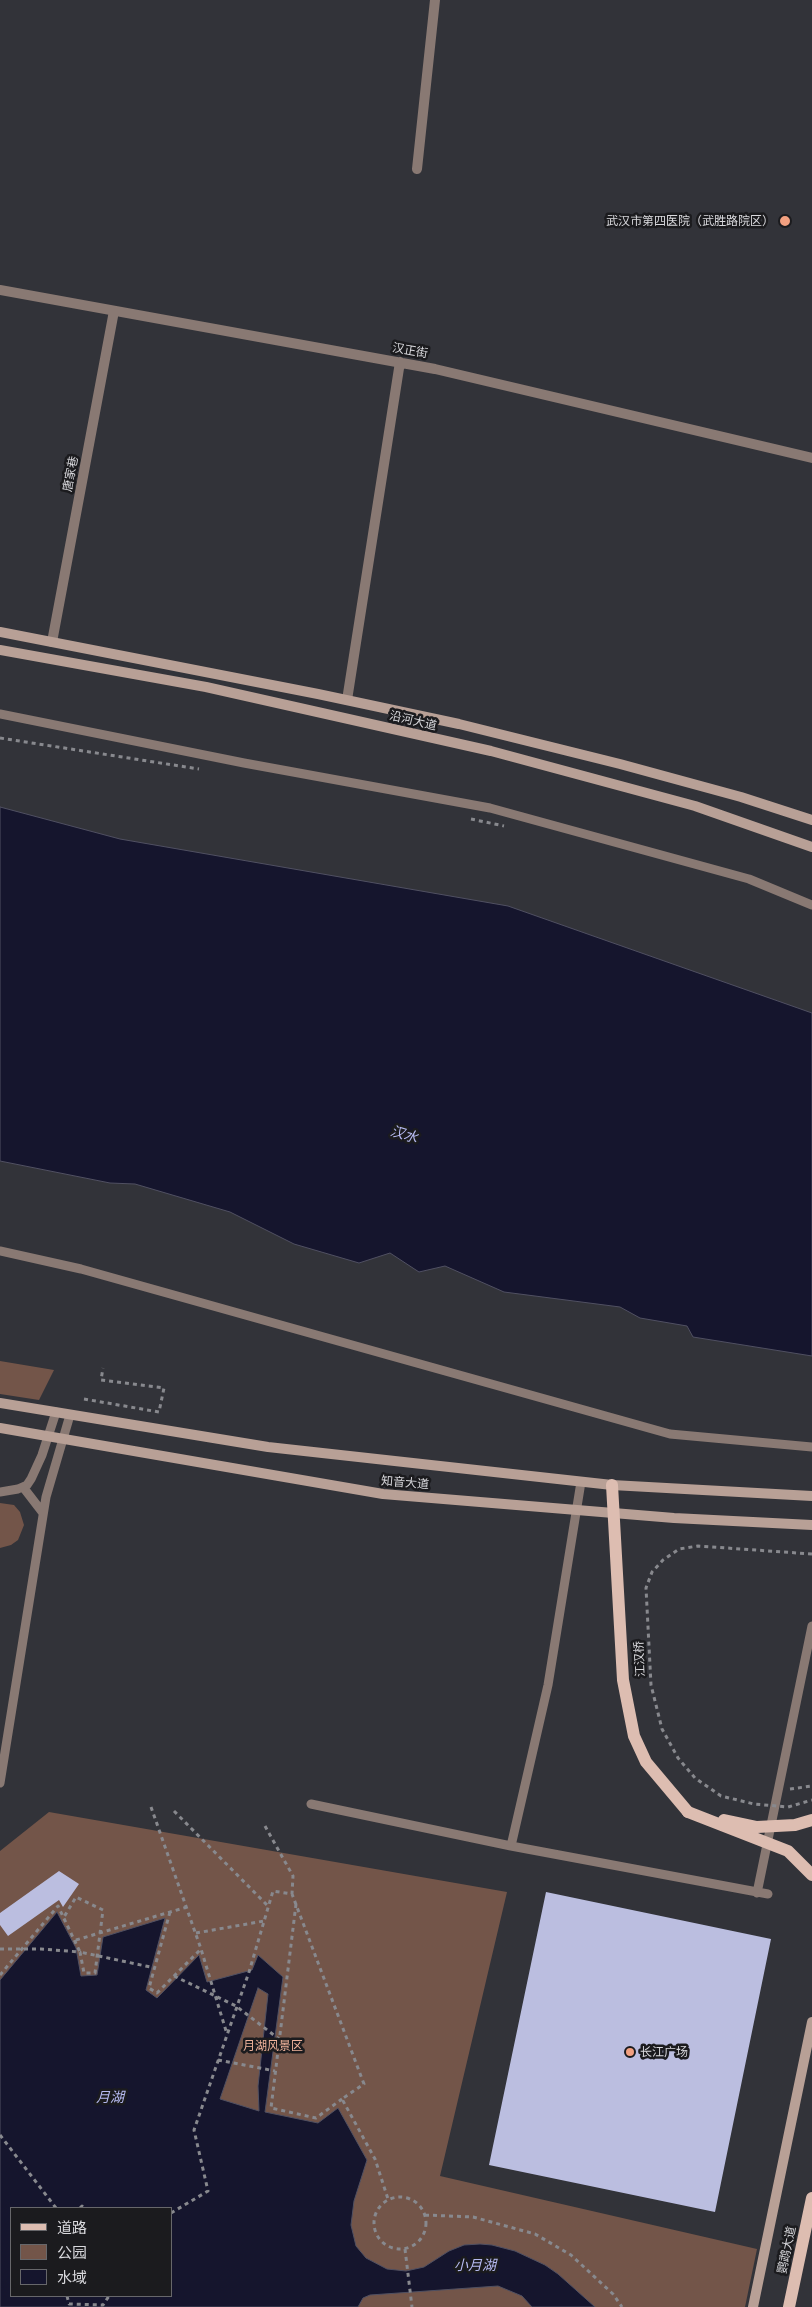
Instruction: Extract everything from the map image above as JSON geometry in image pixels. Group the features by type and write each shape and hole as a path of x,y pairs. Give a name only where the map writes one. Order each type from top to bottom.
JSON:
{"main road":[{"name":"沿河大道","path":"0,632 347,700 459,724 620,764 741,797 812,820"},
{"name":"沿河大道","path":"0,650 206,687 491,751 695,806 812,847"},
{"name":"知音大道","path":"0,1403 268,1447 612,1485 812,1496"},
{"name":"知音大道","path":"0,1428 383,1494 614,1513 812,1525"},
{"path":"612,1485 623,1680 634,1736 646,1762 688,1812 788,1852 812,1875"},
{"path":"688,1812 757,1827 795,1825 812,1820"},
{"path":"753,2307 812,2022"},
{"name":"鹦鹉大道","path":"789,2307 812,2198"}],"street":[{"path":"417,169 435,0"},
{"name":"汉正街","path":"0,290 435,368 812,458"},
{"name":"唐家巷","path":"52,642 114,311"},
{"path":"347,700 400,362"}],"lane":[{"path":"0,714 244,763 490,808 749,879 812,905"},
{"path":"0,1251 81,1269 670,1434 812,1447"},
{"path":"0,1492 12,1491 23,1487 32,1479 49,1436 56,1412"},
{"path":"0,1783 43,1513 50,1479 70,1415"},
{"path":"511,1846 548,1686 581,1482"},
{"path":"23,1487 43,1513"},
{"path":"757,1893 812,1626"},
{"path":"311,1804 511,1846 768,1894"}],"path":[{"path":"0,738 203,769"},
{"path":"470,819 508,827"},
{"path":"84,1398 159,1412 164,1388 101,1380 103,1368"},
{"name":"江汉桥","path":"812,1554 698,1546 679,1549 663,1560 652,1572 646,1588 651,1685 662,1730 678,1758 695,1778 721,1796 754,1804 788,1808 812,1800"},
{"path":"790,1789 812,1786"},
{"path":"151,1807 196,1933 227,2034"},
{"path":"174,1811 268,1906"},
{"path":"265,1826 293,1876 292,1894 296,1904 364,2084 316,2118 271,2108 273,2071 279,2039 296,1904"},
{"path":"172,2212 208,2192 194,2130 249,1972 273,1891 292,1894"},
{"path":"0,1975 25,1948 58,1906 76,1940 84,1973 95,1973 99,1955 103,1910 76,1897 64,1917"},
{"path":"76,1940 187,1907"},
{"path":"170,1912 153,1968 150,1988 157,1993 201,1949"},
{"path":"196,1933 264,1921"},
{"path":"0,1949 25,1948 78,1952 153,1968"},
{"path":"174,1976 236,2006 279,2039"},
{"path":"218,2060 273,2071"},
{"path":"342,2099 375,2159 388,2199"},
{"path":"0,2135 55,2207"},
{"path":"406,2197 421,2207 425,2215 425,2232 413,2246 405,2249 396,2250 381,2242 373,2227 376,2211 388,2199 406,2197"},
{"path":"425,2215 473,2217 535,2234 578,2260 614,2294 622,2307"},
{"path":"405,2249 412,2305"},
{"path":"66,2297 69,2304 103,2305 108,2297"}],"green space":[{"path":"0,1361 54,1370 39,1400 0,1394"},
{"path":"0,1503 14,1505 20,1512 24,1525 18,1540 11,1545 0,1548"},
{"name":"月湖风景区","path":"49,1812 507,1892 440,2176 757,2249 745,2307 0,2307 0,1851"}],"water":[{"name":"汉水","path":"0,807 120,839 508,906 812,1013 812,1356 693,1337 687,1326 640,1318 620,1307 504,1292 445,1266 419,1272 390,1253 359,1263 294,1244 230,1212 135,1184 110,1183 0,1161"},
{"name":"月湖","path":"57,1912 76,1948 81,1976 97,1975 103,1937 165,1918 146,1990 157,1998 199,1955 207,1982 252,1970 258,1955 283,1977 265,2112 318,2123 338,2108 367,2160 354,2201 351,2225 356,2246 366,2258 387,2269 406,2271 424,2267 449,2251 464,2245 492,2245 515,2251 545,2265 595,2307 532,2307 522,2296 498,2286 370,2295 363,2298 358,2307 0,2307 0,1980","holes":["258,1988 268,1994 258,2086 259,2111 220,2099"]}],"building":[{"path":"59,1871 79,1884 63,1907 59,1900 8,1936 0,1925 0,1913"},
{"name":"长江广场","path":"546,1892 771,1939 715,2212 489,2165"}],"place":[{"name":"武汉市第四医院（武胜路院区）","path":"785,221"},
{"name":"长江广场","path":"630,2052"}],"water label":[{"name":"小月湖","path":"475,2266"}]}
